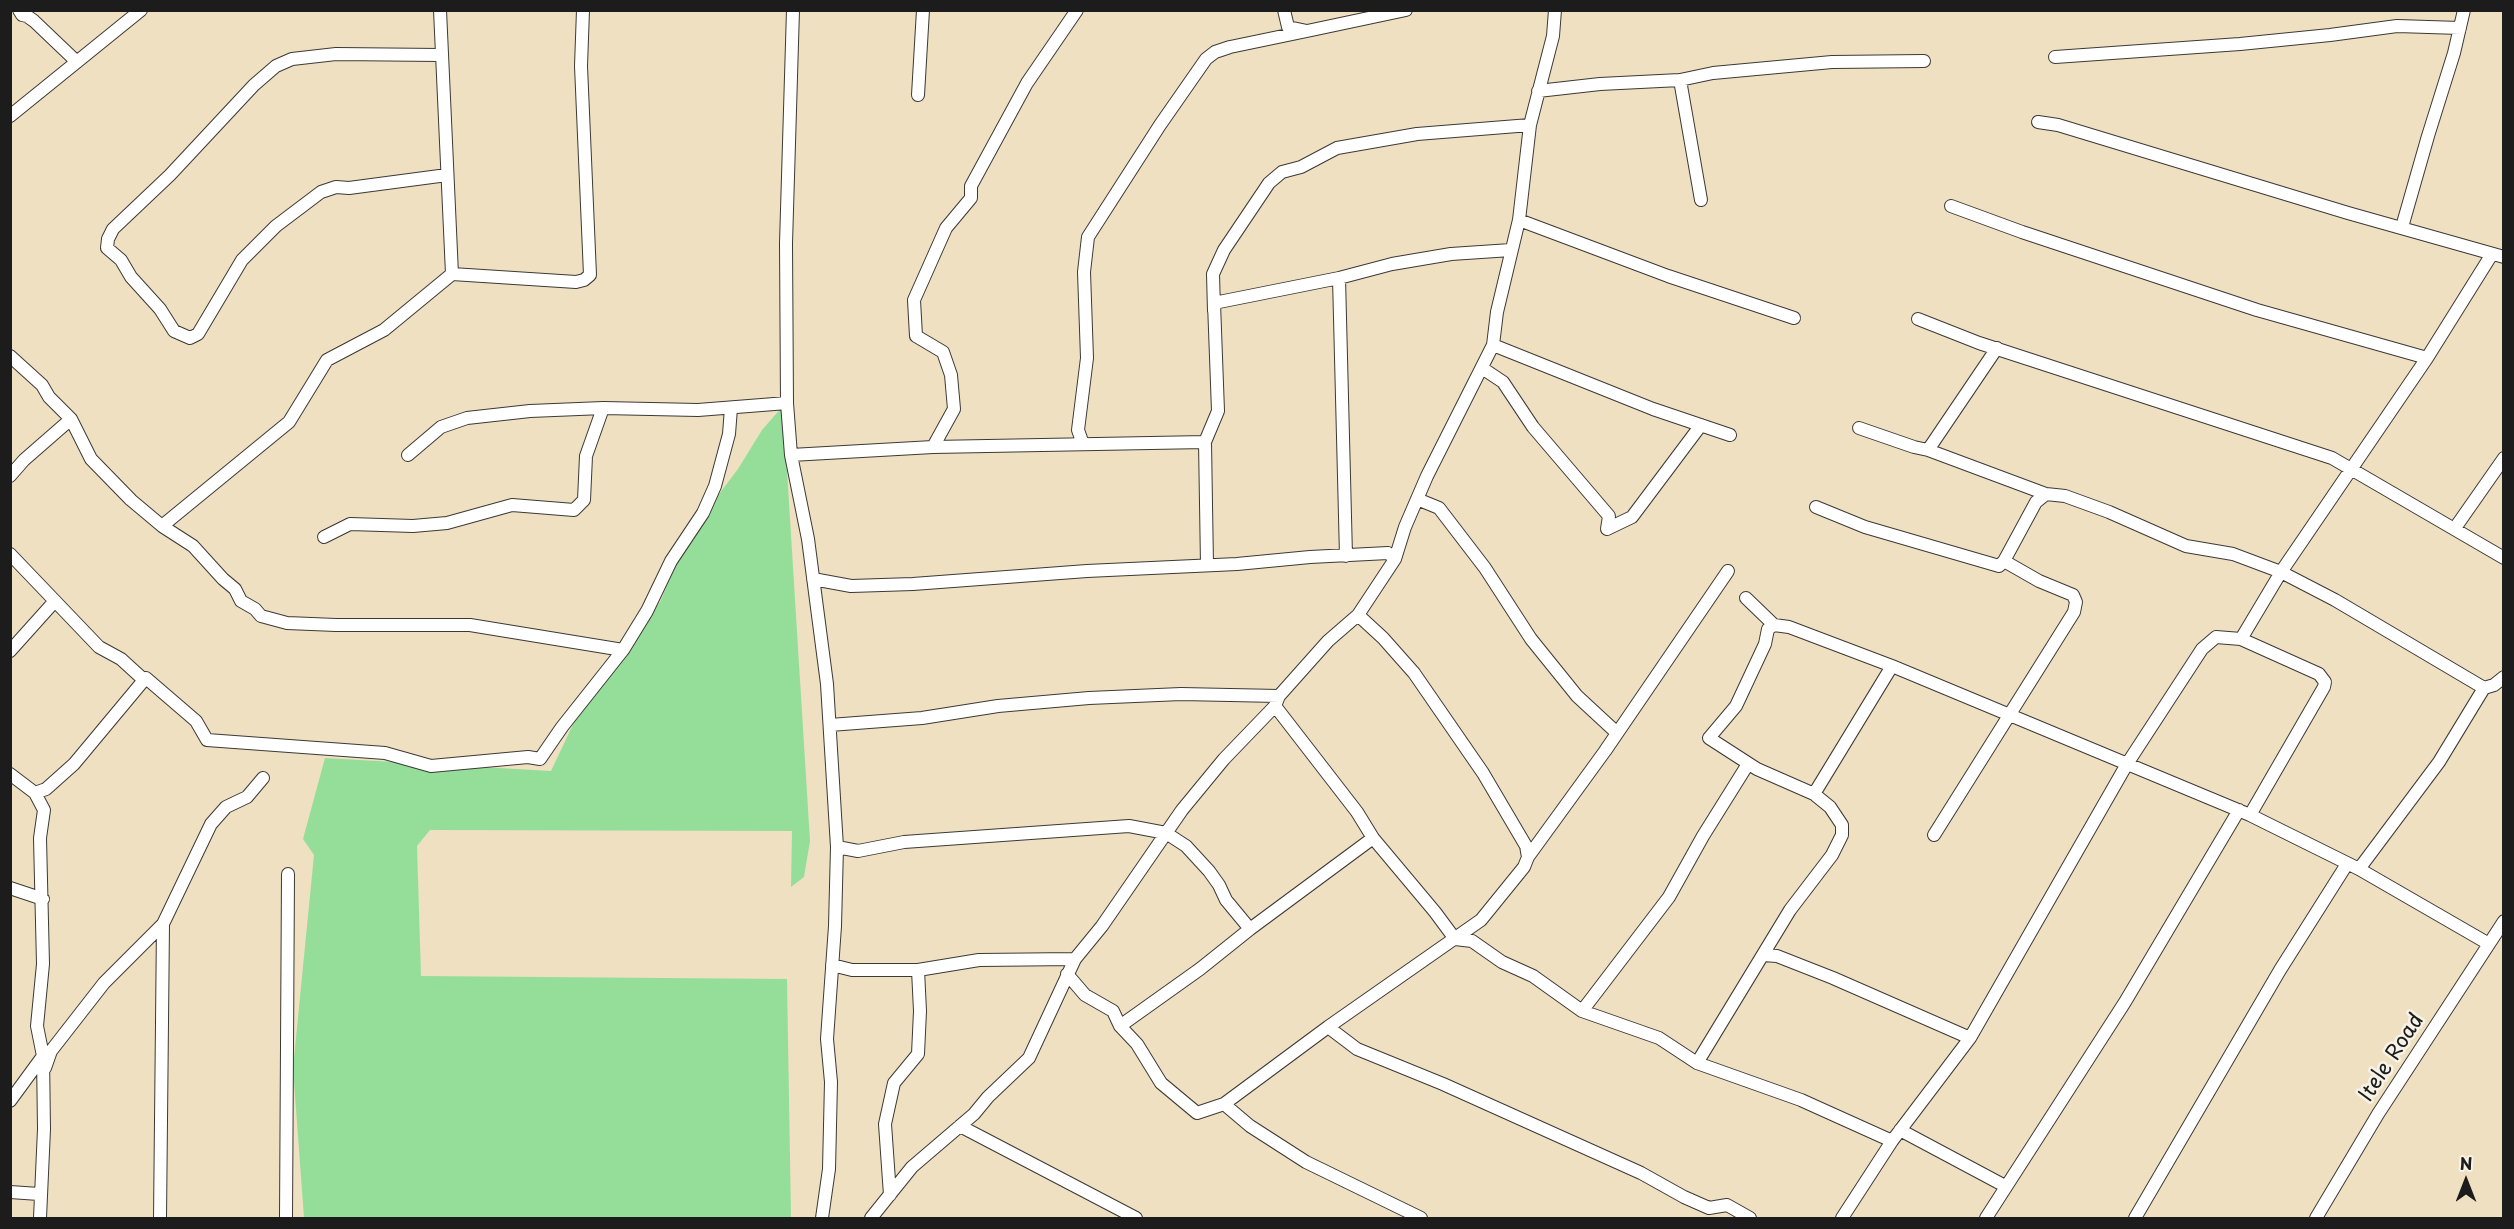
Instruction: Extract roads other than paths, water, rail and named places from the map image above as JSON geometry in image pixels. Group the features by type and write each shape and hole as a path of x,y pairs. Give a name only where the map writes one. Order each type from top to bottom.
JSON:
{"street":[{"path":"19,10 22,15 34,21 76,62"},
{"path":"10,116 141,10"},
{"path":"440,10 440,55 452,274"},
{"path":"162,526 289,422 327,360 384,330 452,274 576,282 590,275 581,66 583,10"},
{"path":"793,10 786,243 787,403 791,455 808,539 827,684 837,847 827,1039 831,1082 829,1169 822,1218"},
{"path":"918,95 923,10"},
{"path":"933,447 954,409 951,375 943,352 916,336 914,300 946,228 971,198 971,186 1027,83 1077,10"},
{"path":"1284,10 1288,27 1307,31"},
{"path":"1083,444 1078,430 1087,358 1084,272 1088,237 1160,125 1206,59 1215,52 1230,46 1406,10"},
{"path":"871,1218 912,1167 960,1126 1029,1058 1076,959 1102,926 1166,833 1224,759 1328,641 1358,615 1395,559 1417,499 1493,345 1497,312 1519,220 1530,125 1553,36 1556,10"},
{"path":"2402,227 2464,10"},
{"path":"2055,57 2240,44 2397,26 2460,28"},
{"path":"440,55 336,54 292,59 276,66 254,85 170,175 113,229 107,248 121,260 131,277 160,309 174,332 190,338 198,334 242,260 276,226 321,192 336,187 349,188 447,175"},
{"path":"1538,91 1600,84 1680,80 1713,73 1832,62 1924,61"},
{"path":"1680,80 1701,200"},
{"path":"2038,122 2058,125 2498,256 2281,572 2241,639"},
{"path":"1207,566 1205,442 1218,411 1213,274 1224,250 1269,183 1282,172 1301,167 1337,148 1417,134 1530,125"},
{"path":"1951,206 2257,310 2427,358"},
{"path":"1519,220 1668,276 1794,318"},
{"path":"1214,315 1214,303 1339,278 1392,264 1451,254 1511,250"},
{"path":"1339,278 1346,556"},
{"path":"1918,319 1996,348 2332,458 2456,528 2504,558"},
{"path":"1493,345 1653,409 1730,435"},
{"path":"1928,450 1996,348"},
{"path":"10,356 42,385 49,397 71,419 91,459 131,500 162,526 193,546 235,589 241,601 255,609 261,616 286,623 470,625 623,650"},
{"path":"1482,368 1503,382 1533,427 1609,516 1607,529 1632,517 1701,425"},
{"path":"408,455 441,427 468,418 530,411 603,408 731,408 787,403"},
{"path":"324,537 350,524 413,526 447,523 512,505 574,510 584,500 586,456 603,408"},
{"path":"10,554 99,648 122,659 144,680 146,678 196,721 207,740 385,753 431,766 528,757 540,759 562,727 623,650 647,611 670,561 703,513 715,486 729,434 731,408"},
{"path":"10,476 24,460 71,419"},
{"path":"1859,428 1928,450 2046,494 2065,496 2109,512 2186,546 2233,554 2281,572 2335,600 2484,688 2494,686 2504,677"},
{"path":"791,455 933,447 1205,442"},
{"path":"2456,528 2504,458"},
{"path":"1816,507 1865,527 1999,566 2004,561 2036,502 2046,494"},
{"path":"1417,499 1439,508 1485,568 1531,639 1577,696 1617,733"},
{"path":"813,579 851,586 1346,556 1388,554 1395,559"},
{"path":"1934,835 2074,612 2076,602 2073,595 2039,582 2004,561"},
{"path":"1067,974 1085,994 1113,1011 1120,1026 1137,1044 1161,1083 1197,1113 1224,1104 1328,1027 1480,920 1524,867 1528,857 1617,733 1728,571"},
{"path":"1746,598 1774,625 1789,627 1892,666 2244,813 2353,866 2489,944"},
{"path":"10,651 54,602"},
{"path":"1358,615 1383,638 1414,673 1483,773 1526,846 1528,857"},
{"path":"1697,1064 1790,910 1832,855 1842,835 1842,825 1830,807 1814,794 1748,764 1709,738 1736,706 1765,644 1768,629 1774,625"},
{"path":"1842,1218 1892,1141 1970,1038 2127,764 2209,642 2216,637 2241,639 2319,674 2325,682 2324,687 1986,1218"},
{"path":"1814,794 1892,666"},
{"path":"35,793 46,789 74,764 144,680"},
{"path":"2135,1218 2280,970 2353,866 2439,762 2484,688"},
{"path":"830,725 922,718 998,706 1089,698 1181,694 1277,701"},
{"path":"1277,701 1373,838 1455,939 1472,941 1503,962 1533,976 1582,1011 1659,1038 1697,1064 1801,1100 1892,1141"},
{"path":"1582,1011 1669,897 1703,836 1748,764"},
{"path":"10,774 35,793 44,810 40,838 44,964 37,1026 44,1072 40,1218"},
{"path":"44,1072 51,1052 97,992 163,924 211,824 226,807 247,797 263,778"},
{"path":"837,847 858,851 904,842 1130,826 1166,833 1186,846 1209,871 1226,900 1250,929"},
{"path":"1120,1026 1200,969 1373,838"},
{"path":"286,1218 288,874"},
{"path":"10,888 43,899"},
{"name":"Itele Road","path":"2316,1218 2378,1114 2504,921"},
{"path":"160,1218 163,924"},
{"path":"1763,955 1777,956 1833,978 1970,1038"},
{"path":"832,965 852,970 918,970 979,960 1076,959"},
{"path":"890,1196 885,1124 894,1083 918,1054 920,1011 918,970"},
{"path":"1328,1027 1357,1049 1443,1084 1641,1173 1708,1208 1727,1205 1750,1218"},
{"path":"10,1101 43,1056"},
{"path":"1224,1104 1251,1126 1306,1162 1421,1218"},
{"path":"960,1126 1136,1218"},
{"path":"1900,1130 2005,1186"},
{"path":"10,1192 39,1194"}]}
